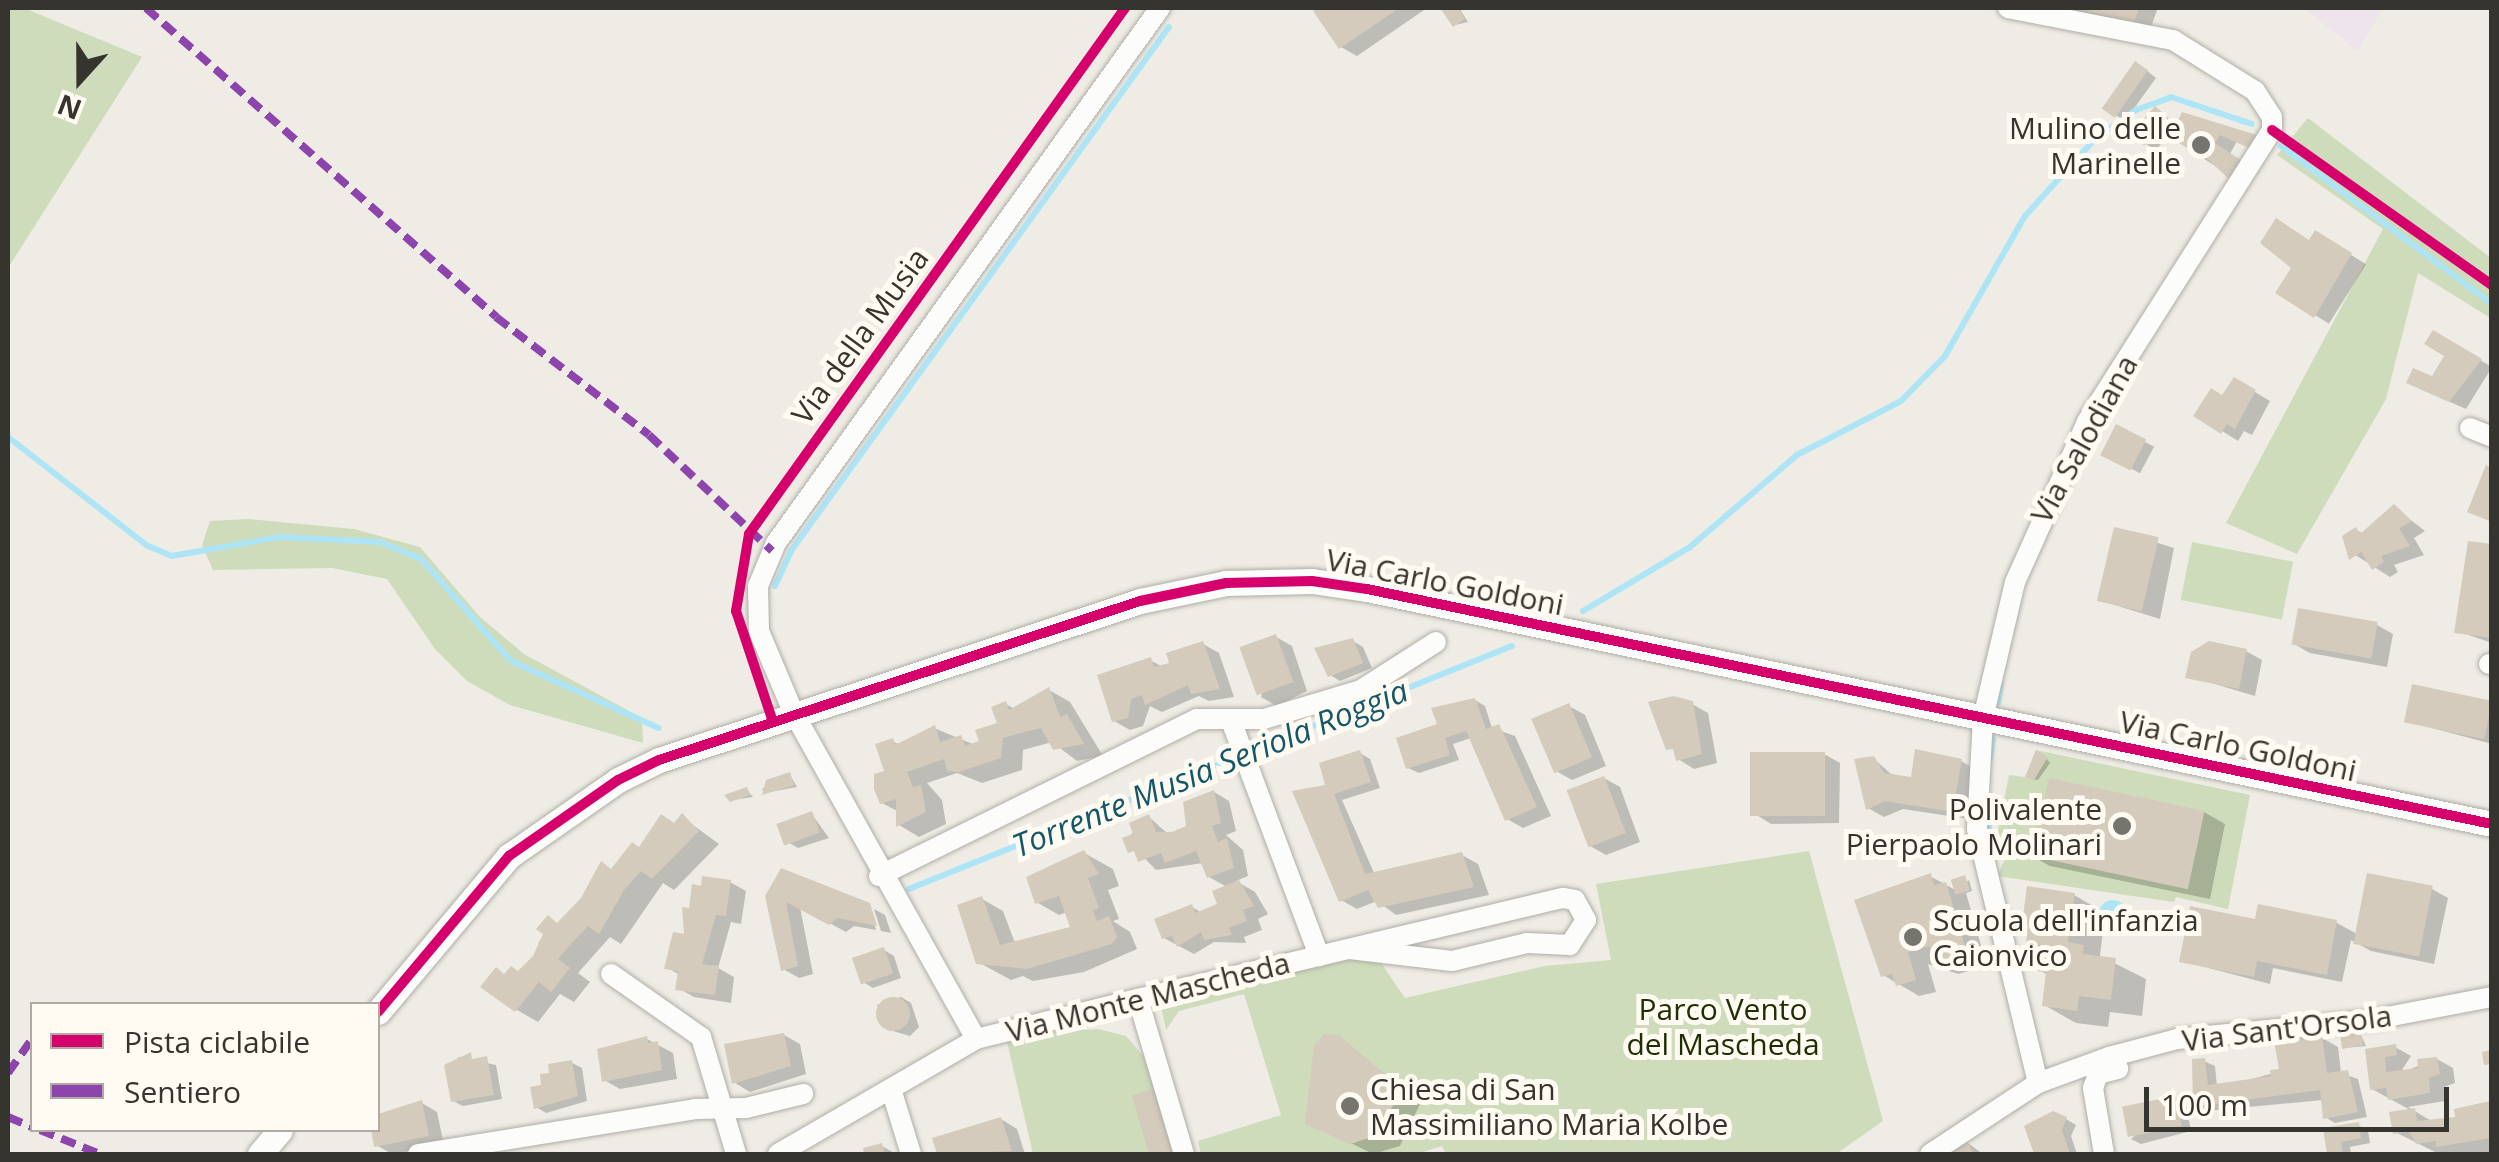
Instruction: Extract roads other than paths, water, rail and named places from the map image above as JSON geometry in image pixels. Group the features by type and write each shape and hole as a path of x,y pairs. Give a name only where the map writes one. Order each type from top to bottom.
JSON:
{"street":[{"name":"Via della Musia","path":"976,1039 879,876 794,714 760,631 763,568 1160,8"},
{"name":"Via Salodiana","path":"2008,8 2174,40 2255,91 2272,117 2272,130 2087,422 2030,541 1983,718 1978,829 2038,1083"},
{"path":"2470,428 2492,438"},
{"name":"Via Carlo Goldoni","path":"380,1010 509,856 551,821 659,760 1140,601 1264,580 1367,589 2492,824"},
{"path":"879,876 1196,719 1232,723 1361,690 1436,642"},
{"name":"Via Monte Mascheda","path":"1232,723 1320,956"},
{"name":"Via Monte Mascheda","path":"976,1039 1138,999 1563,898 1575,900 1586,920 1570,945 1527,943 1452,961 1350,949"},
{"path":"611,974 701,1037 736,1154"},
{"name":"Via Sant'Orsola","path":"1930,1154 2038,1083 2178,1039 2371,1020 2492,997"},
{"path":"1138,999 1184,1154"},
{"path":"778,1154 976,1039"},
{"path":"2104,1154 2093,1088 2098,1074 2172,1054 2178,1039"},
{"path":"891,1089 911,1154"},
{"path":"418,1154 803,1094"},
{"path":"260,1154 278,1132"}],"water":[{"path":"2113,900 2123,904 2127,914 2123,924 2113,928 2103,924 2099,914 2103,904"}],"waterway":[{"path":"775,586 791,551 1169,27"},
{"name":"Torrente Musia Seriola Roggia","path":"1583,611 1690,547 1797,455 1901,401 1945,356 2025,216 2096,138 2136,110 2171,97 2252,124"},
{"name":"Torrente Musia Seriola Roggia","path":"2281,146 2492,304"},
{"path":"2087,443 2135,364"},
{"name":"Torrente Musia Seriola Roggia","path":"8,437 146,545 172,556 280,537 380,542 421,559 511,661 659,728"},
{"name":"Torrente Musia Seriola Roggia","path":"909,889 1512,646"},
{"path":"1998,703 2001,684"},
{"path":"1990,758 1993,739"},
{"path":"1987,811 1989,829"}],"place":[{"name":"Mulino delle Marinelle","path":"2201,145"},
{"name":"Polivalente Pierpaolo Molinari","path":"2122,826"},
{"name":"Scuola dell'infanzia Caionvico","path":"1913,937"},
{"name":"Chiesa di San Massimiliano Maria Kolbe","path":"1350,1106"}],"park label":[{"name":"Parco Vento del Mascheda","path":"1723,1026"}]}
